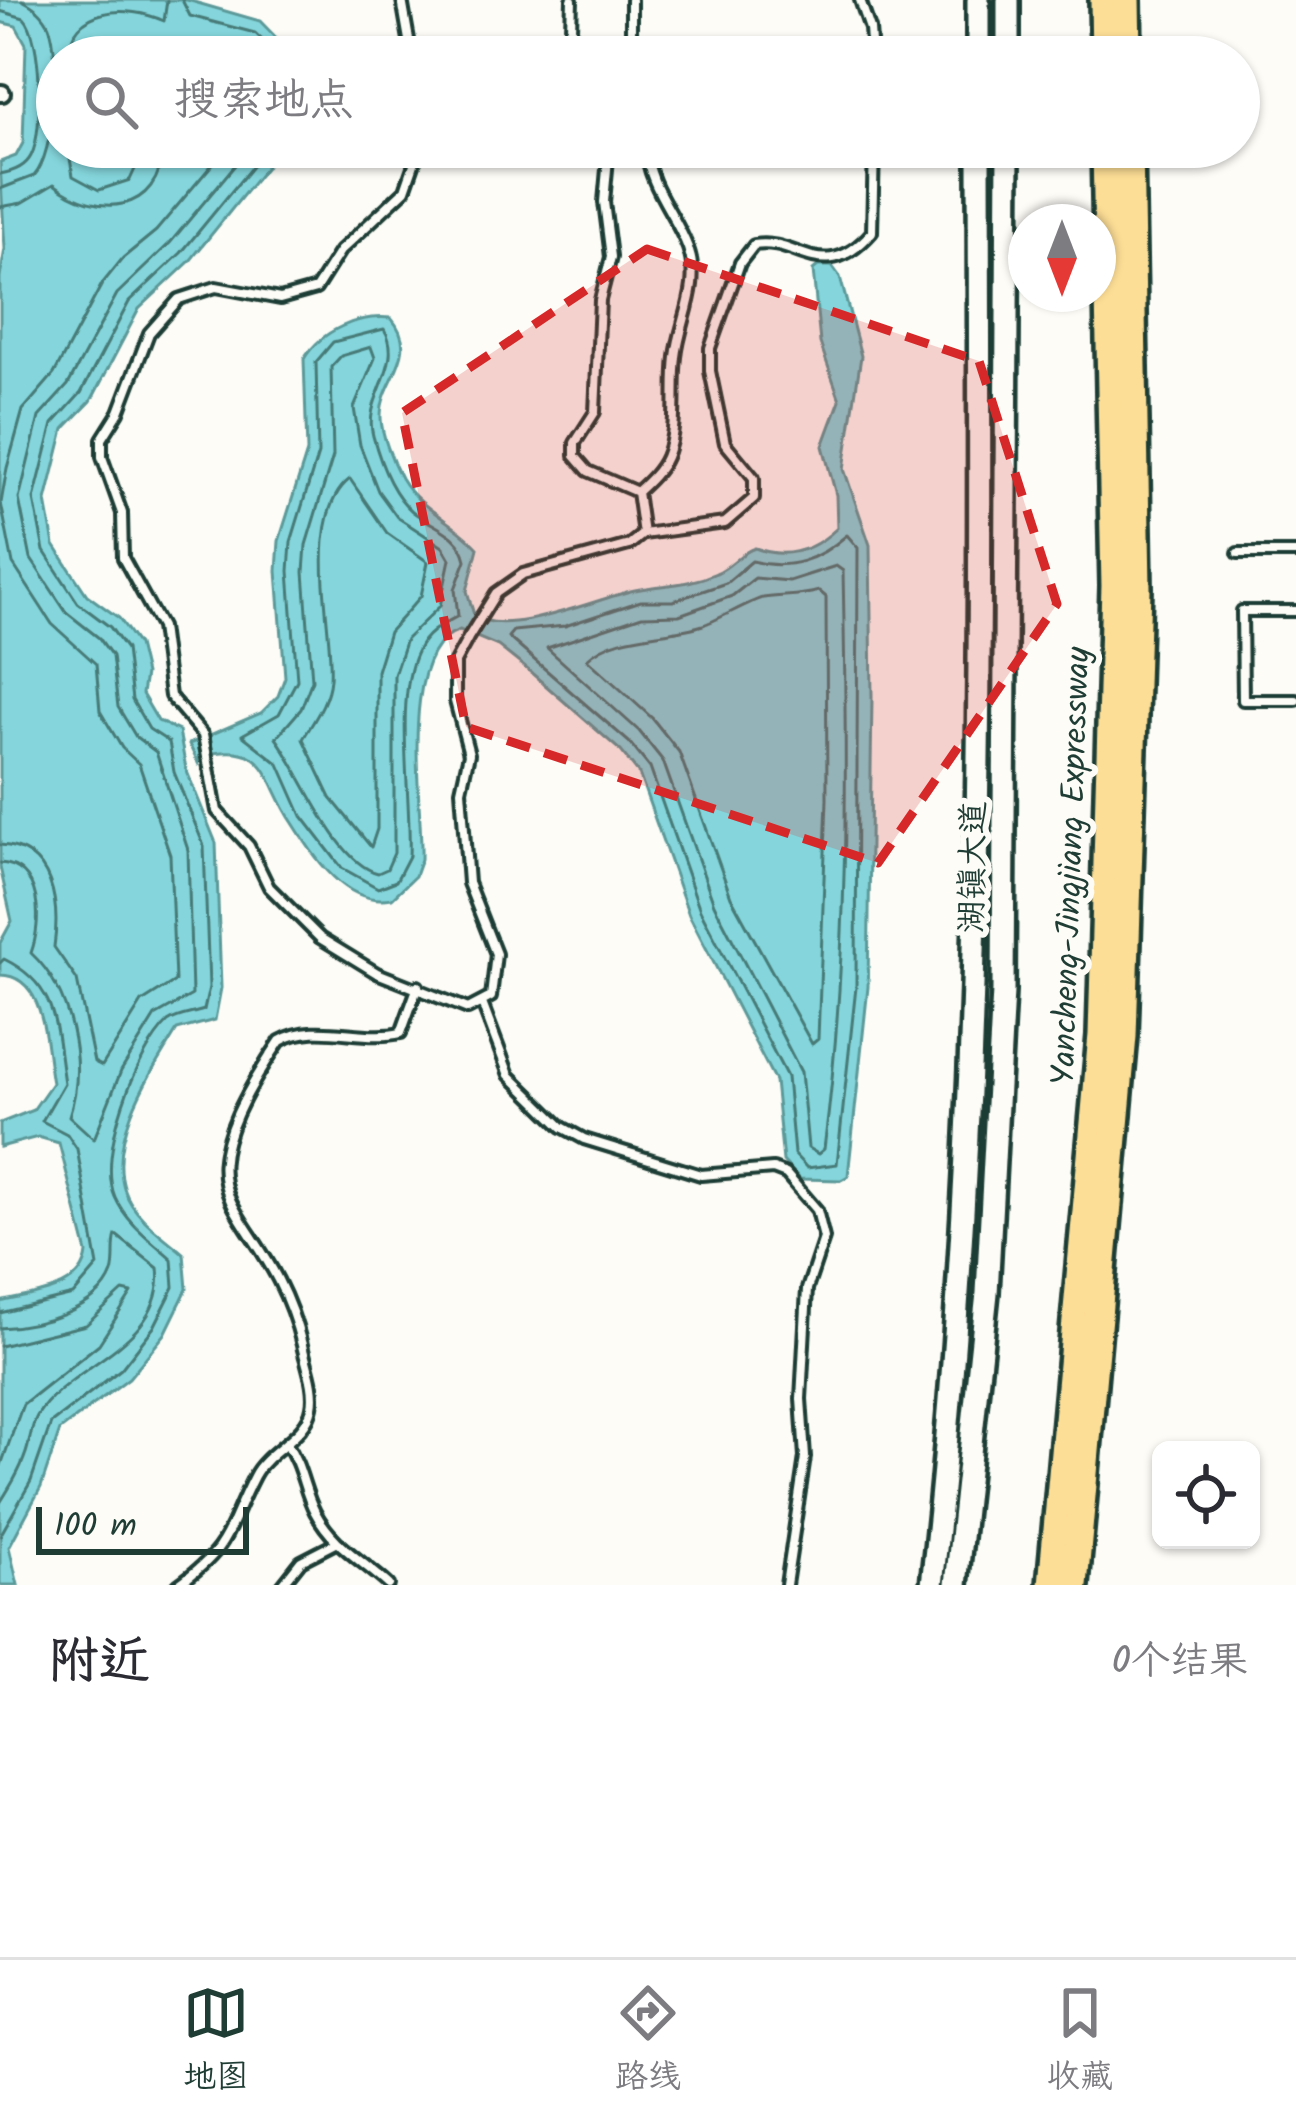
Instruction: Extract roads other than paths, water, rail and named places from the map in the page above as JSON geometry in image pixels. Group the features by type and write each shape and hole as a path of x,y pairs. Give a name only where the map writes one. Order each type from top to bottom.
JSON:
{"highway":[{"path":"1104,0 1105,36"},
{"path":"1126,0 1127,36"},
{"name":"Yancheng-Jingjiang Expressway","path":"1052,1585 1102,1012 1114,586 1106,168"},
{"name":"Yancheng-Jingjiang Expressway","path":"1074,1585 1124,1014 1137,588 1129,168"}],"main road":[{"path":"978,0 978,36"},
{"path":"1008,0 1008,36"},
{"name":"湖镇大道","path":"932,1585 953,1400 973,1031 979,168"},
{"name":"湖镇大道","path":"956,1585 987,1293 1003,991 1008,168"}],"lane":[{"path":"402,0 408,36"},
{"path":"571,36 572,0"},
{"path":"631,0 631,36"},
{"path":"860,0 870,36"},
{"path":"413,168 405,190 340,250 316,289 280,299 232,289 199,289 160,315 103,439 106,477 122,513 124,558 161,627 166,686 203,735 217,811 249,846 269,887 320,938 377,973 468,1009 483,1006 490,997 496,954 468,883 461,790 469,754 454,674 468,638 496,592 523,574 629,544 644,534 724,523 754,498 754,478 724,443 718,425 710,348 740,263 754,245 770,245 799,257 837,257 872,232 874,168"},
{"path":"607,168 604,202 611,257 600,300 596,412 575,443 575,456 588,471 637,492"},
{"path":"644,534 637,492 665,459 672,434 676,352 690,304 692,272 689,250 650,168"},
{"path":"1238,553 1296,553"},
{"path":"1296,611 1242,611 1243,700 1296,700"},
{"path":"178,1585 223,1549 255,1473 311,1412 310,1379 286,1298 226,1196 223,1146 280,1041 308,1031 401,1034 418,986"},
{"path":"483,1006 509,1075 562,1127 584,1139 701,1175 773,1169 786,1174 817,1210 824,1238 807,1289 801,1399 805,1457 786,1585"},
{"path":"286,1443 304,1474 311,1504 336,1544 389,1585"},
{"path":"282,1585 301,1561 336,1544"}],"water":[{"path":"0,0 187,0 260,21 275,36 36,36 36,168 265,168 190,261 139,309 91,401 64,429 46,501 54,545 87,595 119,618 138,645 145,674 142,694 158,721 179,731 186,769 216,843 221,988 215,1020 177,1030 134,1106 122,1149 121,1170 129,1201 184,1254 187,1289 165,1334 129,1378 60,1430 41,1487 9,1547 18,1585 0,1585 0,1302 66,1284 83,1266 87,1253 59,1143 38,1137 0,1147 0,1123 33,1110 52,1083 35,1000 15,978 0,975 0,943 12,921 0,867 0,277 5,249 0,162 16,156 23,143 26,44 16,26 0,22"},
{"path":"832,266 840,277 861,356 844,469 870,545 868,987 848,1176 841,1180 800,1179 783,1161 775,1081 689,915 639,774 621,751 498,646 460,630 440,643 427,666 417,731 421,859 415,876 392,898 360,895 334,877 302,837 253,758 223,752 200,756 198,763 189,744 261,713 278,696 285,677 279,541 307,452 304,359 330,332 378,318 391,318 400,331 402,355 381,415 394,464 417,498 478,548 467,591 474,615 507,623 706,577 755,548 799,551 837,528 836,495 823,446 840,400 820,343 813,270"}]}
